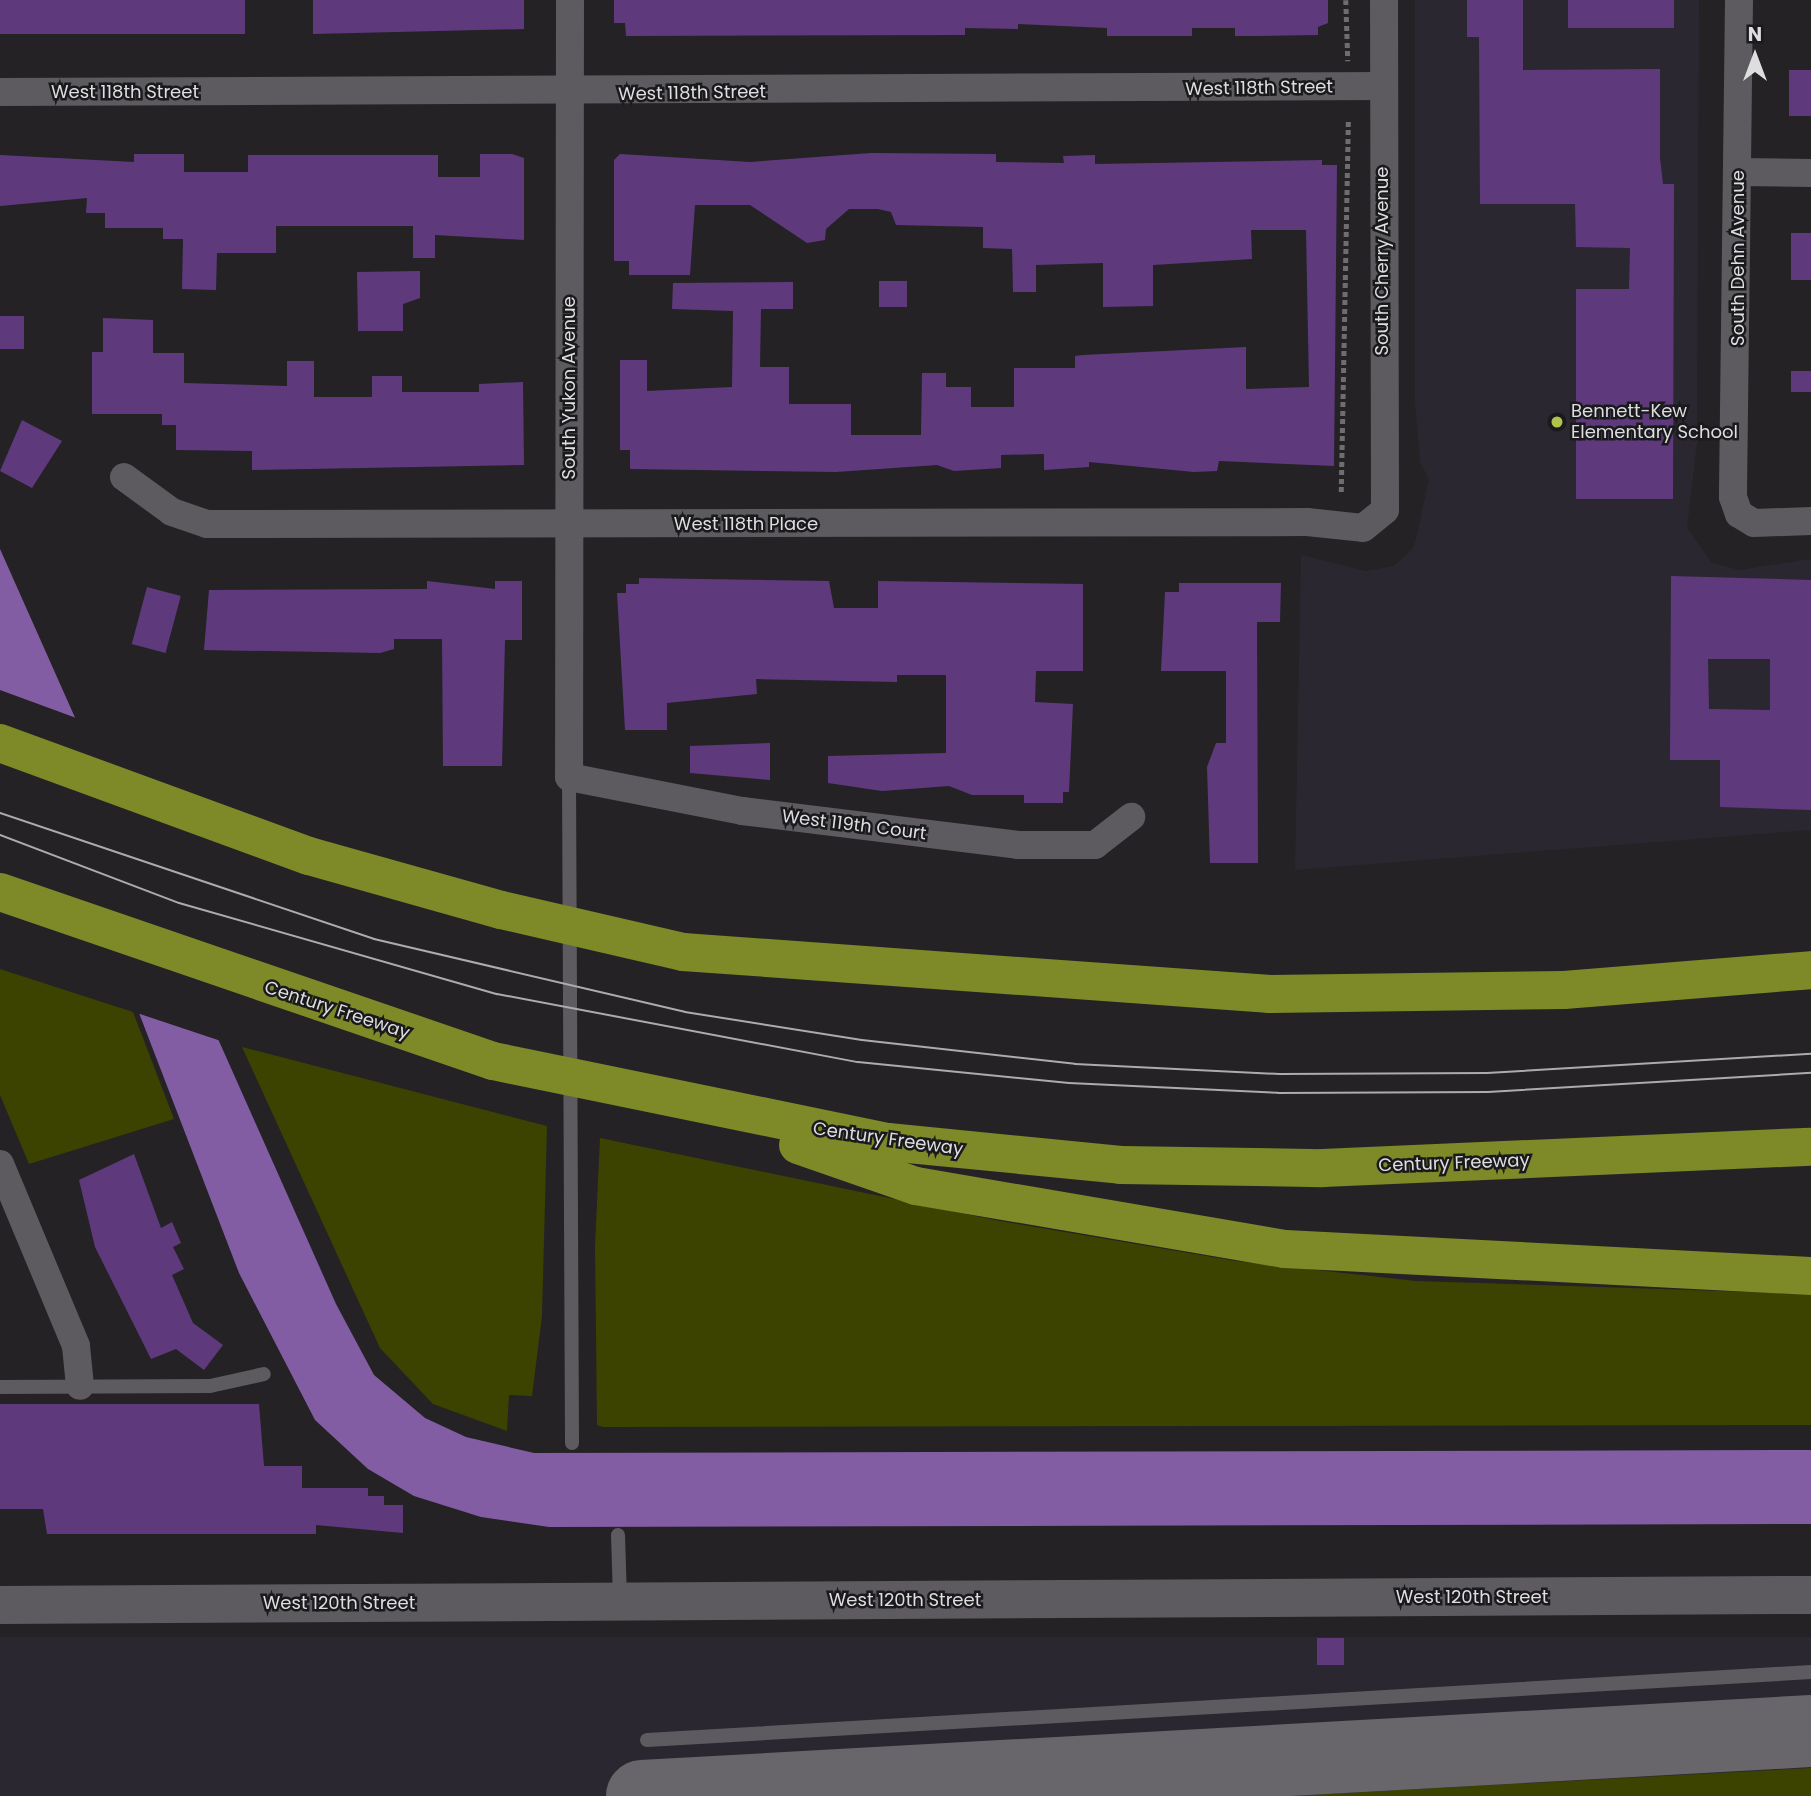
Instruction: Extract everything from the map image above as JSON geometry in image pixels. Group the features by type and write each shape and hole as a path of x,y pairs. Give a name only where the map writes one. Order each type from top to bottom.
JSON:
{"highway":[{"path":"0,743 309,856 501,910 683,951 1270,995 1564,989 1811,970"},
{"name":"Century Freeway","path":"11,896 206,968 493,1061 670,1101 888,1142 1121,1165 1323,1168 1811,1147"},
{"path":"670,1101 916,1186 1285,1249 1811,1276"}],"main road":[{"name":"West 120th Street","path":"0,1605 1811,1595"}],"street":[{"name":"South Yukon Avenue","path":"569,777 570,0"},
{"name":"South Cherry Avenue","path":"1379,521 1385,510 1384,0"},
{"name":"South Dehn Avenue","path":"1739,0 1733,497 1739,514 1775,526 1811,522"},
{"name":"West 118th Street","path":"0,92 571,94 1384,86"},
{"path":"1738,172 1811,173"},
{"name":"West 118th Place","path":"124,477 172,512 208,524 568,526 1307,522 1363,528 1379,521"},
{"name":"West 119th Court","path":"569,777 742,811 1018,845 1095,845 1131,817"},
{"path":"0,1164 76,1346 80,1386"}],"lane":[{"path":"569,777 572,1443"},
{"path":"0,1387 210,1386 264,1374"},
{"path":"618,1535 620,1602"},
{"path":"647,1740 1811,1672"}],"path":[{"path":"1346,0 1346,56"},
{"path":"1341,492 1348,120"}],"shaded area":[{"name":"Bennett-Kew Elementary School","path":"1415,0 1699,0 1697,442 1687,528 1712,563 1739,570 1811,559 1811,830 1295,870 1301,555 1366,571 1394,566 1414,547 1429,479 1420,462 1415,402"},
{"path":"0,549 336,1304 374,1375 425,1418 466,1437 534,1453 1811,1450 1811,1524 549,1527 481,1517 414,1496 368,1469 315,1420 239,1273 139,1013 0,697"},
{"path":"0,1637 1811,1637 1811,1796 0,1796"}],"green space":[{"path":"0,969 133,1012 174,1119 29,1164 0,1095"},
{"path":"242,1047 547,1126 542,1316 532,1396 509,1395 507,1431 433,1404 380,1348"},
{"path":"600,1138 1000,1221 1236,1261 1416,1281 1811,1294 1811,1425 603,1427 597,1425 595,1246"},
{"path":"1811,1768 1811,1796 1289,1796"}],"pier":[{"path":"0,690 79,719 224,1042 134,1012 0,706"}],"building":[{"path":"0,0 245,0 245,34 0,34"},
{"path":"313,0 524,0 524,29 313,34"},
{"path":"614,0 1328,0 1328,23 1318,27 1318,35 1235,36 1235,28 1192,28 1192,36 1107,36 1107,28 1018,24 1018,29 965,28 965,35 626,36 625,23 614,23"},
{"path":"1467,0 1523,0 1523,70 1660,69 1660,158 1663,184 1674,184 1673,499 1576,499 1576,289 1629,289 1630,248 1576,247 1575,204 1480,204 1479,37 1467,37"},
{"path":"1568,0 1674,0 1674,28 1568,28"},
{"path":"1789,70 1811,70 1811,116 1789,116"},
{"path":"871,153 996,154 996,162 1064,163 1063,156 1095,155 1095,164 1322,160 1322,165 1337,165 1334,466 1219,461 1217,471 1194,472 1089,462 1089,467 1044,470 1044,454 1001,455 1001,468 954,471 937,465 836,472 630,469 630,450 620,450 620,360 647,360 647,391 732,387 733,311 672,309 673,283 793,282 793,309 761,309 760,367 789,367 789,404 851,404 851,435 921,435 922,373 946,373 946,387 971,387 971,407 1014,407 1014,368 1075,368 1075,356 1083,355 1246,347 1246,389 1309,387 1306,230 1251,230 1252,259 1153,265 1153,306 1103,307 1103,263 1036,265 1036,292 1013,292 1012,249 983,248 983,227 896,225 891,212 878,209 849,209 826,229 825,240 807,243 750,205 695,205 690,275 629,275 629,261 614,261 614,160 620,154 750,162"},
{"path":"134,154 184,154 184,172 248,172 248,155 438,155 438,177 480,177 480,154 512,154 524,158 524,240 435,235 435,258 413,258 413,226 276,226 276,253 217,253 216,290 182,289 183,239 163,239 163,228 105,228 105,213 86,213 87,198 0,206 0,155 134,162"},
{"path":"1791,233 1811,233 1811,280 1791,280"},
{"path":"420,271 420,298 403,304 403,331 358,331 357,272"},
{"path":"879,281 907,281 907,307 879,307"},
{"path":"0,316 24,316 24,349 0,349"},
{"path":"103,318 153,320 153,353 184,353 184,383 287,386 287,361 314,361 314,397 372,397 372,376 402,376 402,392 479,392 479,384 523,382 524,465 252,470 252,451 176,450 176,425 162,425 162,414 92,414 92,352 103,352"},
{"path":"1791,371 1811,371 1811,392 1791,392"},
{"path":"22,420 62,441 32,488 0,471"},
{"path":"1671,576 1811,580 1811,810 1720,807 1720,760 1670,760","holes":["1708,659 1770,659 1770,710 1709,709"]},
{"path":"639,578 829,581 834,608 878,608 878,581 1083,584 1083,671 1036,671 1035,702 1073,704 1069,792 1063,792 1063,803 1024,803 1024,795 972,795 949,786 882,791 828,783 828,756 946,753 946,675 897,675 897,682 756,679 757,694 667,703 667,730 625,730 617,593 626,593 626,584 639,584"},
{"path":"427,581 495,589 495,581 522,581 522,640 505,640 502,766 443,766 442,639 394,639 394,649 380,653 204,650 209,590 427,589"},
{"path":"1179,583 1281,583 1280,622 1257,622 1258,863 1210,863 1207,767 1216,743 1226,743 1226,671 1161,671 1165,592 1179,592"},
{"path":"147,587 181,596 166,653 132,644"},
{"path":"770,743 770,780 690,773 690,746"},
{"path":"134,1154 161,1228 172,1222 181,1243 173,1247 184,1269 172,1275 193,1323 223,1345 204,1370 176,1349 151,1359 95,1247 79,1180"},
{"path":"0,1404 259,1404 264,1466 302,1466 302,1488 368,1488 368,1496 384,1496 384,1505 403,1505 403,1533 316,1525 316,1534 47,1534 43,1509 0,1509"},
{"path":"1317,1638 1344,1638 1344,1665 1317,1665"}],"taxiway":[{"path":"642,1796 1811,1731"}],"tram line":[{"path":"0,813 374,939 685,1012 862,1040 1075,1064 1280,1074 1487,1073 1811,1054"},
{"path":"0,835 179,903 497,994 858,1062 1069,1083 1278,1093 1488,1092 1811,1073"}],"place":[{"name":"Bennett-Kew Elementary School","path":"1557,422"}]}
